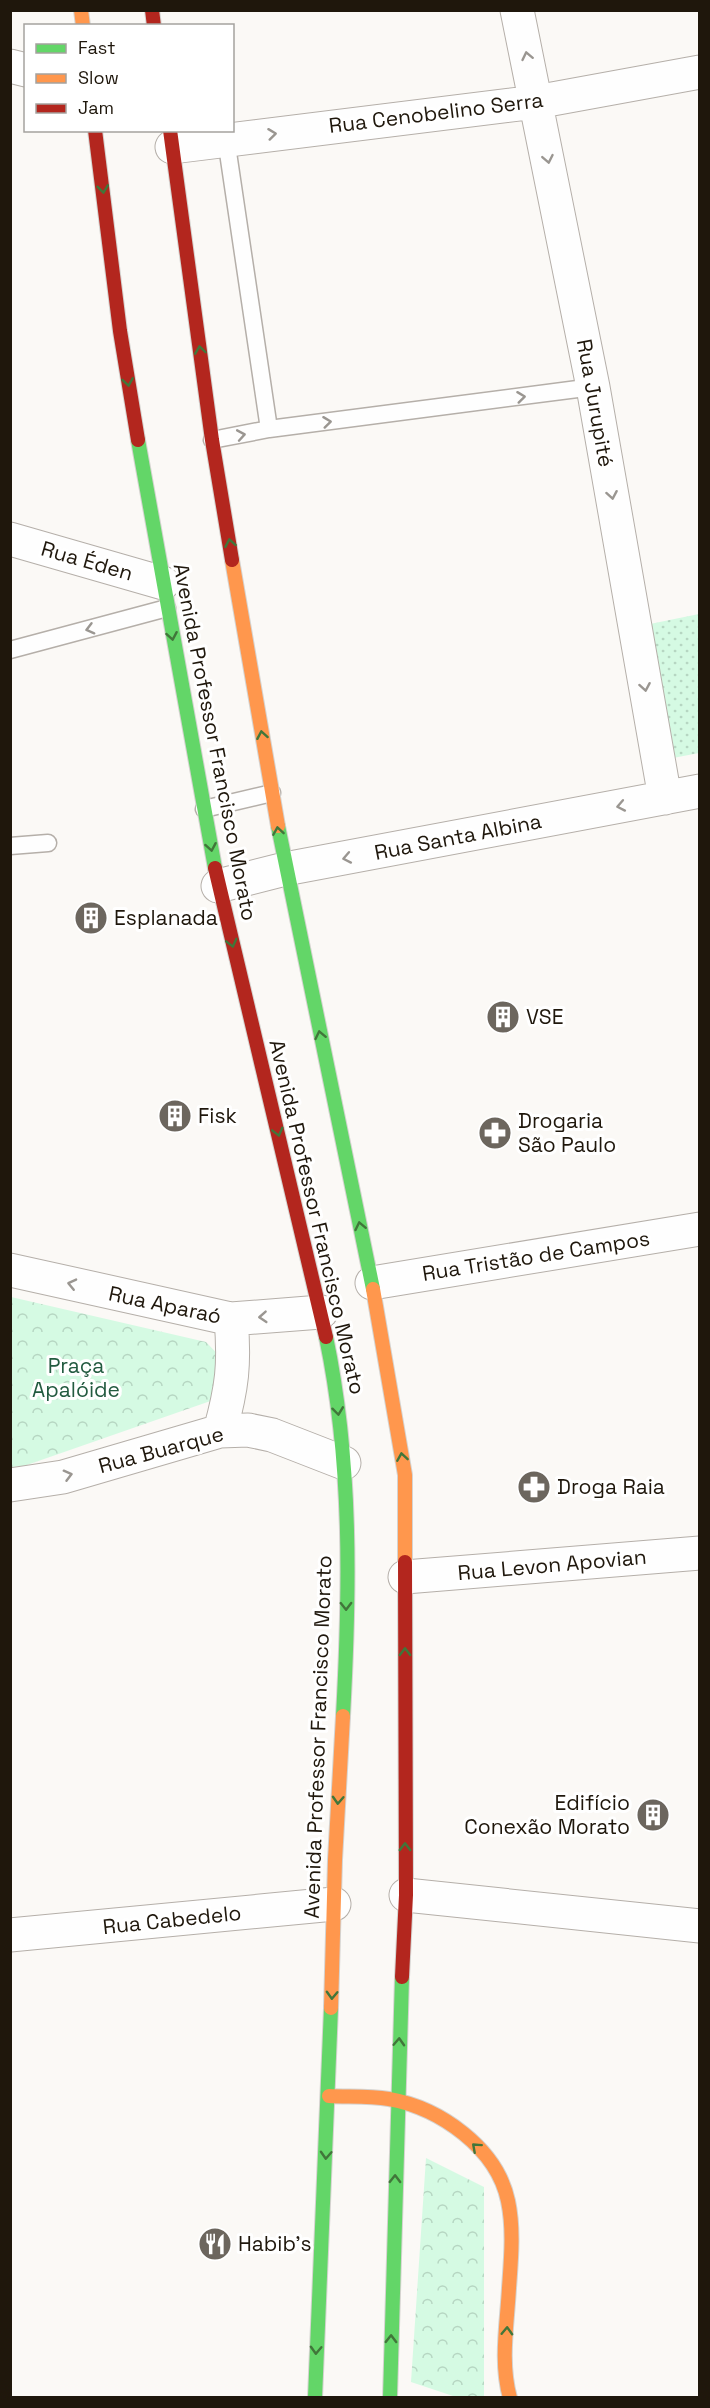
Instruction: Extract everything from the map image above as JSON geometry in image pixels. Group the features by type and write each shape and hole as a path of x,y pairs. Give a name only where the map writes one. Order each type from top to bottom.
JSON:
{"highway":[{"name":"Avenida Professor Francisco Morato","path":"95,132 120,331 218,886 321,1312 335,1380 345,1463 347,1640 334,1904 329,2096 315,2397"},
{"name":"Avenida Professor Francisco Morato","path":"171,139 212,440 285,869 372,1283 405,1475 406,1895 397,2100 390,2397"},
{"path":"329,2096 397,2100 428,2114 458,2131 482,2151 500,2175 507,2200 511,2243 506,2365 510,2397"}],"street":[{"name":"Rua Jurupité","path":"517,10 593,387 664,798"},
{"name":"Rua Cenobelino Serra","path":"171,139 226,139 536,102 699,72"},
{"name":"Rua Éden","path":"10,539 165,596"},
{"name":"Rua Santa Albina","path":"218,886 285,869 699,791"},
{"name":"Rua Tristão de Campos","path":"372,1283 699,1229"},
{"name":"Rua Aparaó","path":"10,1270 231,1319 321,1312"},
{"path":"220,1431 231,1391 234,1361 231,1319"},
{"name":"Rua Buarque","path":"10,1485 63,1477 220,1431 248,1430 272,1435 345,1463"},
{"name":"Rua Levon Apovian","path":"405,1577 699,1553"},
{"path":"406,1895 699,1926"},
{"name":"Rua Cabedelo","path":"10,1935 334,1904"}],"lane":[{"path":"226,139 269,429"},
{"path":"212,440 269,429 593,387"},
{"path":"10,650 165,596"},
{"path":"204,809 272,793"},
{"path":"10,846 48,843"}],"green space":[{"path":"699,614 699,753 673,758 650,624"},
{"name":"Praça Apalóide","path":"11,1297 206,1342 231,1368 222,1397 24,1466 11,1467"},
{"path":"426,2158 484,2187 484,2397 456,2397 411,2382"}],"traffic: fast":[{"path":"138,440 215,868"},
{"path":"278,826 373,1289"},
{"path":"326,1337 341,1431 345,1478 348,1573 343,1716"},
{"path":"390,2398 402,1977"},
{"path":"315,2398 331,2008"}],"traffic: slow":[{"path":"81,10 83,24"},
{"path":"232,560 278,826"},
{"path":"373,1289 405,1475 405,1562"},
{"path":"331,2008 335,1860 343,1716"},
{"path":"329,2096 389,2099 428,2111 463,2134 492,2164 502,2182 511,2222 505,2357 510,2398"}],"traffic: jam":[{"path":"152,10 154,24"},
{"path":"95,132 120,331 138,440"},
{"path":"170,132 212,440 232,560"},
{"path":"215,868 326,1337"},
{"path":"402,1977 406,1895 405,1562"}],"place":[{"name":"Esplanada","path":"91,918"},
{"name":"VSE","path":"503,1017"},
{"name":"Fisk","path":"175,1116"},
{"name":"Drogaria São Paulo","path":"495,1133"},
{"name":"Droga Raia","path":"534,1487"},
{"name":"Edifício Conexão Morato","path":"653,1815"},
{"name":"Habib's","path":"215,2244"}]}
